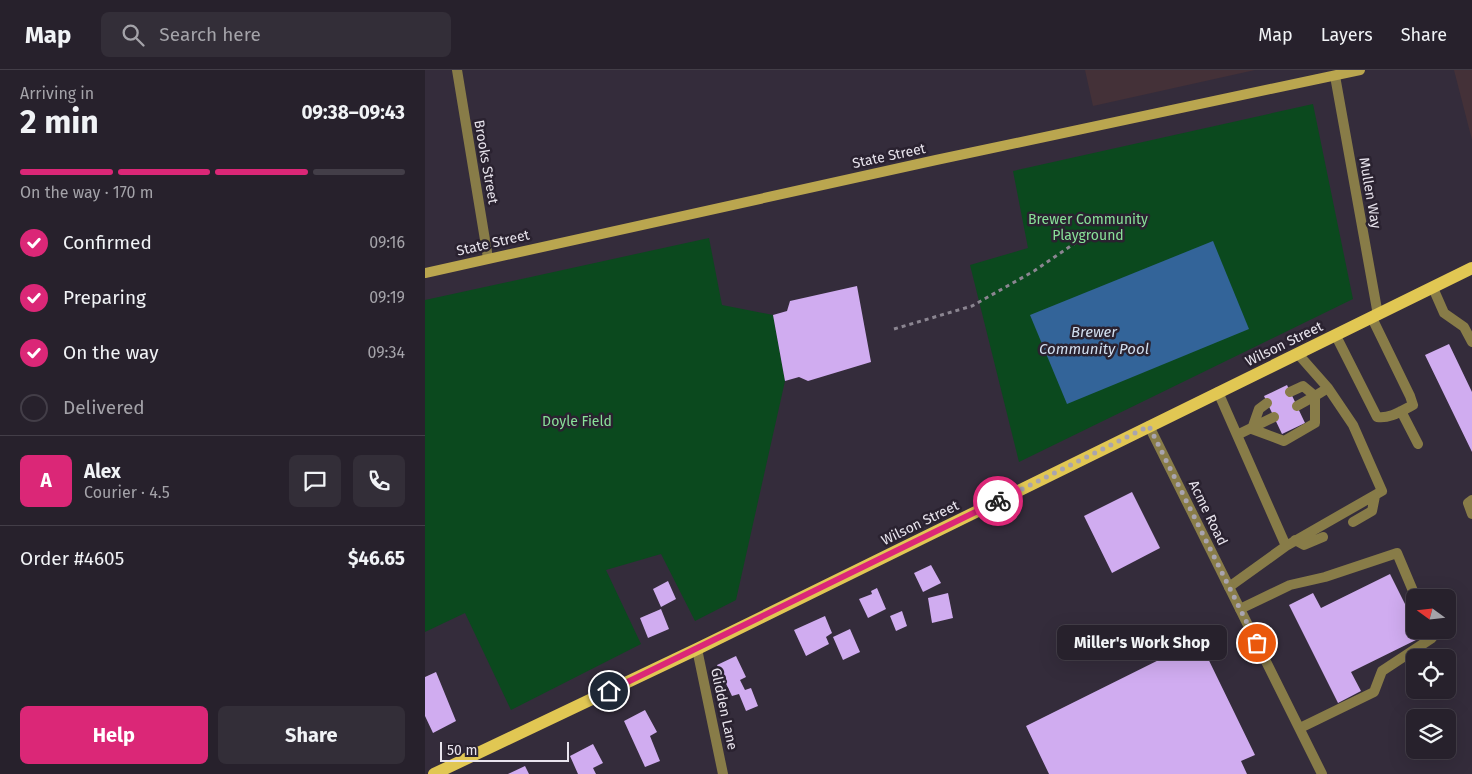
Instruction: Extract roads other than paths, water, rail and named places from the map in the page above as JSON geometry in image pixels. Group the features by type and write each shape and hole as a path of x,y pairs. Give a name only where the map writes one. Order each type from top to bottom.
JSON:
{"main road":[{"name":"State Street","path":"425,273 1334,73 1360,70"},
{"name":"Wilson Street","path":"434,774 697,649 1472,268"}],"street":[{"name":"Brooks Street","path":"457,70 488,258"},
{"name":"Mullen Way","path":"1334,73 1375,316 1413,406 1401,412"},
{"path":"1433,288 1444,313 1464,327 1472,342"},
{"path":"1336,336 1377,417 1386,418 1401,412 1418,444"},
{"path":"1229,586 1295,540 1382,491 1353,425 1328,388 1298,354"},
{"path":"1290,392 1303,386 1315,396"},
{"path":"1297,406 1328,388"},
{"path":"1218,392 1287,546"},
{"path":"1252,429 1284,441 1315,422 1315,396"},
{"path":"1252,429 1259,409 1267,403"},
{"path":"1237,435 1274,417"},
{"name":"Acme Road","path":"1149,426 1322,774"},
{"path":"1353,522 1372,511 1375,496"},
{"path":"1472,500 1468,503 1472,514"},
{"path":"1295,540 1304,544 1323,537"},
{"path":"1240,609 1290,585 1397,553 1411,589"},
{"path":"1300,728 1374,692 1382,671 1431,639"},
{"name":"Glidden Lane","path":"697,649 723,774"}],"water":[{"name":"Brewer Community Pool","path":"1213,241 1249,329 1067,404 1030,315"}],"place":[{"name":"Miller's Work Shop","path":"1257,643"}],"park label":[{"name":"Brewer Community Playground","path":"1088,228"},
{"name":"Doyle Field","path":"577,421"}]}
